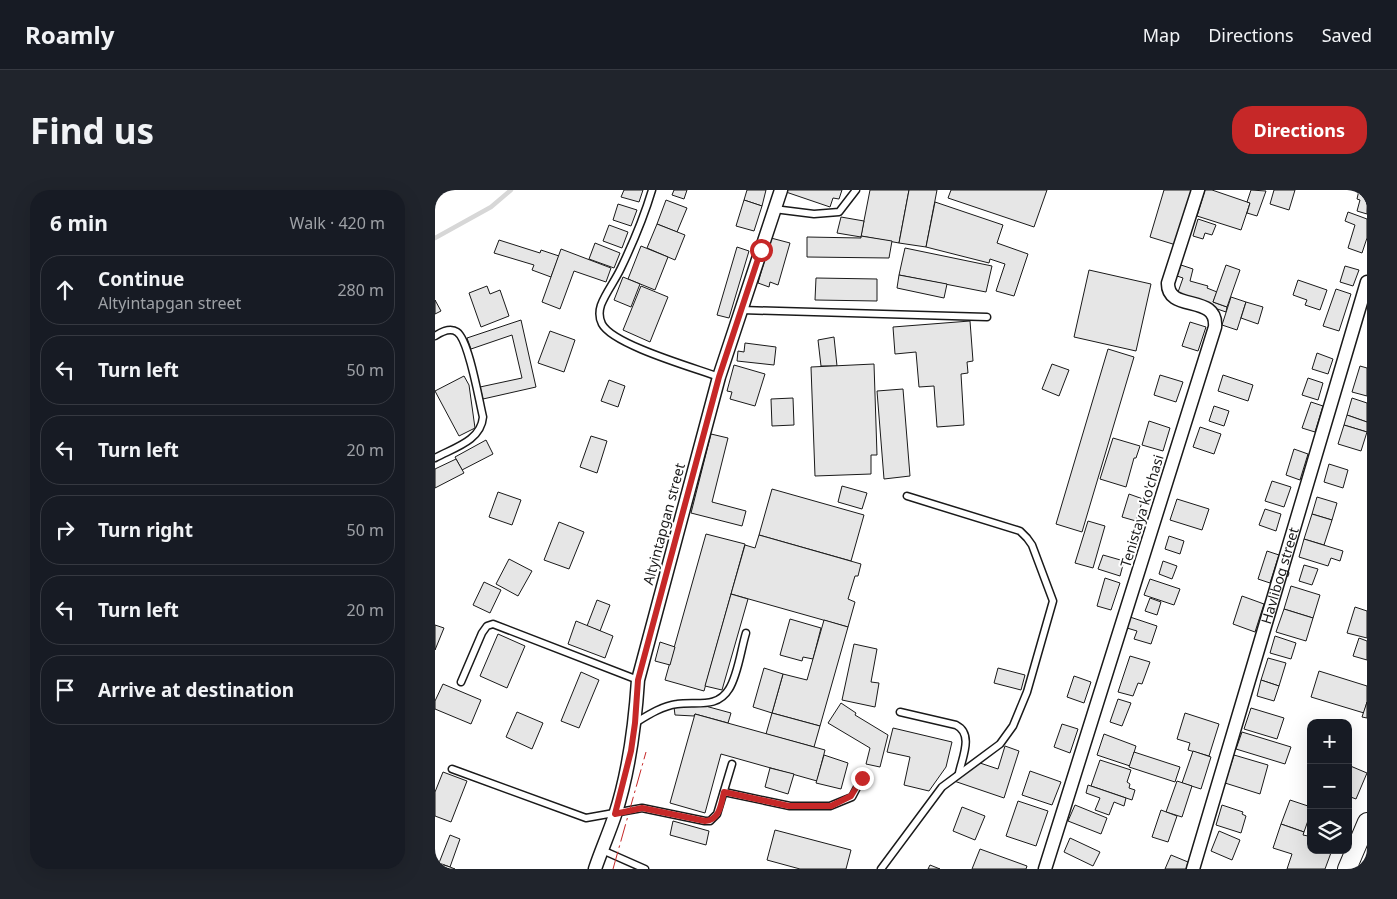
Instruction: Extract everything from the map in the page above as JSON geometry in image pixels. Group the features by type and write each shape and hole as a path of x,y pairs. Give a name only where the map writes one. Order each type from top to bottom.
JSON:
{"street":[{"name":"Altyintapgan street","path":"595,869 615,814 631,751 638,680 719,377 781,190"},
{"name":"Tenistaya ko'chasi","path":"1045,869 1215,327 1216,318 1213,312 1175,298 1167,290 1167,283 1198,190"},
{"name":"Hаvlibog street","path":"1193,869 1367,282"},
{"path":"1347,869 1367,822"}],"lane":[{"path":"652,190 643,218 620,270 601,306 599,314 601,323 607,330 624,342 719,377"},
{"path":"774,209 814,214 839,212 856,190"},
{"path":"742,310 987,317"},
{"path":"435,336 450,330 457,332 462,338 471,362 483,417 482,425 477,434 435,458"},
{"path":"881,869 943,787 959,773 1000,744 1013,726 1027,692 1053,601 1032,546 1021,531 907,496"},
{"path":"461,682 482,633 487,626 493,624 638,680"},
{"path":"635,723 653,712 677,704 707,704 722,699 731,687 745,634"},
{"path":"900,712 962,728 967,740 959,773"},
{"path":"452,769 586,818 642,808 710,821 717,814 732,764"},
{"path":"724,792 789,806 831,806 851,796 862,778"},
{"path":"602,850 645,869"}],"building":[{"path":"624,190 643,190 639,202 621,197"},
{"path":"674,190 687,190 684,199 672,195"},
{"path":"747,190 766,190 762,206 744,200"},
{"path":"783,190 842,190 839,199 833,198 830,207"},
{"path":"870,190 909,190 899,243 861,236"},
{"path":"909,190 937,190 926,247 899,243"},
{"path":"951,190 1047,190 1034,227 948,198"},
{"path":"1164,190 1193,190 1176,245 1150,237"},
{"path":"1205,190 1212,190 1250,203 1241,230 1197,216"},
{"path":"1251,190 1266,191 1257,216 1247,213 1250,203 1247,202"},
{"path":"1274,190 1295,190 1289,210 1270,204"},
{"path":"1359,190 1367,190 1367,214 1357,211 1360,200 1357,199"},
{"path":"666,200 687,208 677,232 657,224"},
{"path":"744,200 762,206 754,231 736,226"},
{"path":"935,202 1003,225 997,243 1028,254 1014,296 996,291 1005,264 990,259 989,263 926,247"},
{"path":"618,204 637,210 631,226 613,220"},
{"path":"1348,212 1367,219 1367,238 1362,253 1348,248 1355,225 1345,221"},
{"path":"841,217 864,221 861,237 837,233"},
{"path":"1198,219 1216,225 1212,235 1205,233 1203,239 1193,236"},
{"path":"657,224 685,235 675,260 647,248"},
{"path":"609,225 628,232 622,248 603,241"},
{"path":"861,236 892,241 889,258 807,257 807,237 861,238"},
{"path":"771,238 790,243 778,285 770,282 769,287 758,283"},
{"path":"499,240 540,253 541,250 559,256 551,277 532,270 534,265 494,253"},
{"path":"595,243 620,253 614,268 589,259"},
{"path":"641,246 668,257 655,290 628,279"},
{"path":"737,247 749,251 729,318 717,315"},
{"path":"905,248 992,266 986,292 899,275"},
{"path":"561,249 611,268 606,282 574,271 560,309 542,302"},
{"path":"1181,265 1193,269 1190,281 1208,286 1207,288 1217,292 1213,302 1227,307 1226,312 1177,295 1183,278 1177,276"},
{"path":"1226,265 1240,270 1227,307 1213,302"},
{"path":"1345,266 1359,270 1353,286 1340,282"},
{"path":"1089,270 1151,284 1136,351 1074,337"},
{"path":"899,275 947,284 944,298 897,288"},
{"path":"623,277 640,284 631,307 614,300"},
{"path":"816,278 877,279 877,301 815,300"},
{"path":"1298,280 1327,290 1320,310 1305,305 1307,300 1293,295"},
{"path":"487,286 490,294 500,290 509,316 481,327 469,293"},
{"path":"641,286 668,297 650,342 623,330"},
{"path":"1336,289 1351,294 1339,331 1323,326"},
{"path":"1231,297 1246,302 1237,330 1222,325"},
{"path":"435,300 441,311 435,314"},
{"path":"1246,302 1263,307 1258,324 1241,318"},
{"path":"521,320 536,387 483,399 480,387 522,378 512,335 471,349 467,338"},
{"path":"970,321 973,361 967,362 968,373 961,374 964,425 937,427 934,386 919,387 916,352 895,354 893,327"},
{"path":"1190,322 1206,327 1198,351 1182,346"},
{"path":"550,331 575,340 564,372 538,363"},
{"path":"834,337 837,366 821,366 818,340"},
{"path":"745,343 776,347 774,365 737,361 738,351 744,352"},
{"path":"1108,349 1134,357 1082,532 1056,524"},
{"path":"1317,353 1333,359 1328,374 1312,369"},
{"path":"874,364 877,455 871,455 871,474 815,476 811,367"},
{"path":"1052,364 1069,370 1059,396 1042,389"},
{"path":"734,365 765,374 755,406 730,399 732,392 727,391"},
{"path":"1360,366 1367,368 1367,396 1352,392"},
{"path":"1160,375 1183,382 1176,402 1154,395"},
{"path":"1223,375 1253,385 1248,401 1218,391"},
{"path":"464,376 469,385 475,428 459,436 435,391"},
{"path":"1308,378 1323,383 1318,400 1302,395"},
{"path":"609,380 625,386 618,407 601,401"},
{"path":"903,389 910,476 884,479 877,391"},
{"path":"793,398 794,425 772,426 771,399"},
{"path":"1352,398 1367,403 1367,422 1347,415"},
{"path":"1311,402 1323,406 1315,432 1302,428"},
{"path":"1214,406 1229,411 1224,426 1209,421"},
{"path":"1347,415 1367,422 1367,432 1344,425"},
{"path":"1149,421 1170,428 1163,451 1142,445"},
{"path":"1344,425 1367,432 1361,451 1338,444"},
{"path":"1200,427 1221,434 1214,454 1193,447"},
{"path":"711,434 728,438 712,502 746,511 742,526 691,513"},
{"path":"591,436 607,441 597,473 580,467"},
{"path":"1113,438 1140,446 1136,458 1134,458 1126,487 1100,479"},
{"path":"486,440 493,454 462,470 455,457"},
{"path":"1294,449 1308,454 1300,480 1286,475"},
{"path":"456,459 464,473 435,488 435,469"},
{"path":"1329,464 1348,470 1343,488 1324,482"},
{"path":"1272,481 1291,487 1284,507 1265,501"},
{"path":"842,486 867,493 862,509 838,502"},
{"path":"772,489 864,515 851,561 759,535"},
{"path":"498,492 521,500 512,525 489,517"},
{"path":"1129,494 1143,499 1136,521 1122,517"},
{"path":"1317,497 1337,503 1332,520 1312,514"},
{"path":"1177,499 1209,509 1202,530 1170,520"},
{"path":"1265,509 1281,514 1276,531 1259,525"},
{"path":"1312,514 1332,520 1324,545 1304,539"},
{"path":"1088,521 1105,526 1093,568 1075,563"},
{"path":"559,522 584,532 569,569 544,560"},
{"path":"706,534 745,544 704,691 665,680"},
{"path":"759,535 861,564 848,599 855,602 848,627 731,594 745,545 755,548"},
{"path":"1169,536 1184,541 1180,554 1165,549"},
{"path":"1304,539 1343,551 1340,561 1331,558 1328,566 1299,557"},
{"path":"1267,551 1279,555 1270,583 1258,579"},
{"path":"1103,555 1124,561 1120,576 1098,569"},
{"path":"509,559 532,571 518,596 496,584"},
{"path":"1163,561 1177,566 1172,579 1159,574"},
{"path":"1304,565 1318,569 1312,585 1299,581"},
{"path":"1105,578 1120,583 1111,610 1097,606"},
{"path":"1150,579 1180,589 1174,605 1144,595"},
{"path":"484,582 501,590 490,613 473,605"},
{"path":"1291,586 1320,595 1313,618 1284,609"},
{"path":"731,594 748,599 722,690 705,686"},
{"path":"1242,596 1264,604 1255,632 1233,624"},
{"path":"1150,598 1161,602 1157,615 1145,611"},
{"path":"597,600 610,605 600,631 587,626"},
{"path":"1355,607 1367,611 1367,638 1347,633"},
{"path":"1284,609 1313,618 1306,641 1276,632"},
{"path":"1130,617 1157,626 1151,644 1134,639 1137,631 1127,628"},
{"path":"790,619 821,628 813,659 803,657 802,661 780,655"},
{"path":"824,620 848,627 820,726 772,713 783,674 807,680"},
{"path":"576,621 613,636 605,658 568,644"},
{"path":"435,625 444,628 435,650"},
{"path":"498,634 525,646 507,688 480,676"},
{"path":"1275,636 1296,643 1291,659 1270,653"},
{"path":"1359,638 1367,641 1367,660 1353,656"},
{"path":"660,642 675,647 670,665 655,661"},
{"path":"854,644 877,649 871,682 879,683 875,707 842,700"},
{"path":"1130,656 1150,662 1142,684 1138,683 1133,696 1118,692"},
{"path":"1268,658 1286,663 1279,686 1261,680"},
{"path":"764,668 783,674 772,713 753,707"},
{"path":"998,668 1025,675 1021,690 994,683"},
{"path":"1319,671 1367,686 1367,702 1364,713 1311,697"},
{"path":"581,672 599,680 579,728 561,721"},
{"path":"1074,676 1091,682 1084,703 1067,697"},
{"path":"1261,680 1279,686 1274,701 1257,696"},
{"path":"443,684 481,700 471,724 435,709 435,701"},
{"path":"1118,699 1131,703 1122,726 1110,722"},
{"path":"1367,702 1367,718 1362,717"},
{"path":"841,703 856,713 855,715 888,735 880,767 866,764 870,748 828,723"},
{"path":"698,704 731,713 728,723 695,714 694,716 675,715 674,707"},
{"path":"1251,708 1284,718 1277,739 1244,729"},
{"path":"517,712 543,723 532,749 506,737"},
{"path":"772,713 820,726 814,747 766,734"},
{"path":"1185,713 1219,724 1209,756 1188,750 1190,743 1177,739"},
{"path":"695,714 825,750 817,781 721,754 705,813 670,803"},
{"path":"1062,724 1078,729 1070,753 1054,747"},
{"path":"893,728 952,742 946,767 929,791 904,785 910,757 887,752"},
{"path":"1242,732 1291,747 1285,764 1236,749"},
{"path":"1104,734 1136,746 1130,766 1097,755"},
{"path":"1005,746 1019,751 1004,798 954,781 980,763 998,769"},
{"path":"1193,751 1211,757 1201,789 1182,783"},
{"path":"1134,752 1180,767 1175,782 1129,767"},
{"path":"824,755 848,763 841,789 816,783"},
{"path":"1234,755 1268,765 1260,794 1225,783"},
{"path":"1100,760 1131,770 1127,782 1130,784 1129,788 1135,790 1132,800 1091,786"},
{"path":"1352,767 1367,773 1356,799 1352,798"},
{"path":"770,768 794,774 788,794 765,787"},
{"path":"1030,771 1061,782 1052,805 1022,795"},
{"path":"443,772 467,781 451,822 435,816 435,792"},
{"path":"1177,781 1192,786 1182,817 1166,812"},
{"path":"1088,785 1126,798 1124,806 1114,802 1109,815 1095,810 1100,798 1086,793"},
{"path":"1290,800 1307,806 1307,823 1304,832 1281,824"},
{"path":"1018,801 1048,811 1036,846 1006,836"},
{"path":"1075,805 1107,818 1101,834 1068,821"},
{"path":"1222,805 1243,812 1242,814 1246,816 1241,833 1216,825"},
{"path":"962,807 985,816 975,840 953,831"},
{"path":"1161,810 1177,816 1168,842 1152,837"},
{"path":"673,821 709,831 706,845 670,835"},
{"path":"1281,824 1304,832 1303,835 1307,836 1307,854 1331,854 1325,869 1287,869 1292,854 1273,848"},
{"path":"775,830 851,850 846,869 800,869 767,860"},
{"path":"1219,831 1240,840 1232,860 1211,851"},
{"path":"450,835 460,839 450,867 439,863"},
{"path":"1070,838 1100,852 1093,866 1064,852"},
{"path":"980,849 1027,866 1026,869 972,869"},
{"path":"1171,855 1188,862 1186,869 1165,869"},
{"path":"444,865 450,867 455,869 442,869"},
{"path":"930,865 940,869 928,869"}],"waterway":[{"path":"435,238 491,207 511,190"}],"power":[{"path":"613,869 646,752"}],"route":[{"path":"761,250 719,377 638,680 631,751 615,814 642,808 710,821 717,814 724,792 789,806 831,806 851,796 862,778"}]}
